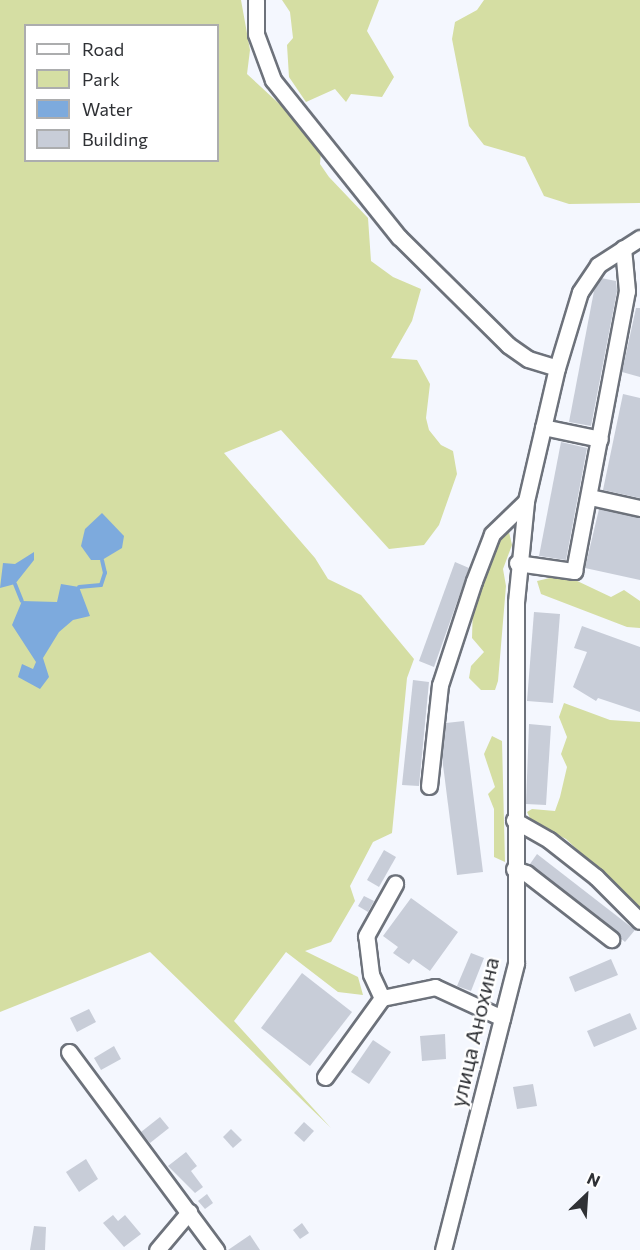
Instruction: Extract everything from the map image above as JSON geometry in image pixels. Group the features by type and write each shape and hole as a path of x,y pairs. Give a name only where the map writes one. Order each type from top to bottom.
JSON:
{"street":[{"path":"256,0 256,34 273,80 399,237 508,345 528,359 557,368"},
{"name":"улица Анохина","path":"443,1250 516,963 514,820 518,562 526,501 557,368 588,277 598,265 640,238"},
{"path":"518,562 574,571 590,497 627,291 623,248"},
{"path":"543,427 600,439"},
{"path":"590,497 640,508"},
{"path":"429,786 440,686 474,581 492,534 526,501"},
{"path":"514,820 549,840 596,877 640,921"},
{"path":"514,869 526,873 611,939"},
{"path":"382,998 371,974 366,936 395,884"},
{"path":"325,1077 382,998 435,987 502,1018"},
{"path":"69,1052 216,1250"},
{"path":"158,1250 189,1212"}],"green space":[{"path":"0,0 241,0 250,50 247,74 287,111 321,152 320,164 329,177 368,218 371,261 393,277 421,289 412,321 391,358 417,360 430,384 426,418 429,430 441,445 453,451 457,474 439,525 424,545 389,549 281,430 224,453 315,558 328,579 361,595 414,659 407,678 392,833 373,842 350,886 355,901 331,942 305,951 358,977 363,995 338,992 286,952 234,1021 331,1128 150,952 0,1012"},
{"path":"282,0 379,0 367,31 394,77 382,97 351,94 346,102 335,89 306,102 289,77 287,45 293,38 290,12"},
{"path":"484,0 640,0 640,203 569,204 544,196 525,157 484,145 469,126 452,39 455,22 477,10"},
{"path":"509,532 512,545 503,569 506,586 498,681 495,690 481,690 469,678 471,666 484,652 472,638 473,604 499,536"},
{"path":"550,578 573,579 611,597 624,590 640,601 640,628 627,627 541,594 537,581"},
{"path":"564,703 610,720 640,722 640,909 566,839 532,822 527,812 532,809 555,811 560,797 567,767 561,754 567,737 559,717"},
{"path":"492,736 502,741 505,862 494,857 494,809 488,794 495,787 484,754"}],"water":[{"path":"102,513 124,536 122,548 102,560 91,560 81,546 85,529"},
{"path":"34,552 34,560 15,584 0,588 3,563 15,564"},
{"path":"61,584 79,587 90,616 73,620 59,632 43,658 49,677 40,689 18,677 22,664 33,669 36,662 12,625 22,601 57,602"}],"building":[{"path":"601,278 616,281 617,291 591,426 569,422 594,291"},
{"path":"636,308 640,308 640,377 622,372"},
{"path":"623,394 640,398 640,498 603,490"},
{"path":"561,442 587,448 566,560 539,556"},
{"path":"599,509 640,518 640,580 585,568"},
{"path":"455,562 469,568 434,667 419,661"},
{"path":"534,612 560,614 553,703 527,701"},
{"path":"582,626 640,647 640,712 598,698 596,701 573,687 587,652 574,648"},
{"path":"413,680 429,682 419,786 402,785"},
{"path":"464,721 483,872 457,875 442,757 446,723"},
{"path":"529,724 551,726 546,805 526,804"},
{"path":"384,850 396,857 379,887 367,880"},
{"path":"537,854 635,930 625,942 530,864"},
{"path":"364,896 374,901 368,912 358,906"},
{"path":"411,898 458,932 430,971 413,959 409,964 393,953 398,947 383,936"},
{"path":"471,953 484,958 471,991 457,986"},
{"path":"611,959 618,975 575,992 569,977"},
{"path":"302,973 352,1012 310,1066 261,1028"},
{"path":"89,1009 96,1022 77,1032 70,1018"},
{"path":"630,1013 637,1029 594,1047 587,1031"},
{"path":"445,1034 446,1059 422,1061 420,1036"},
{"path":"373,1040 391,1052 369,1084 351,1072"},
{"path":"114,1046 121,1059 101,1070 94,1058"},
{"path":"533,1084 537,1106 517,1109 513,1087"},
{"path":"160,1117 169,1128 150,1143 141,1132"},
{"path":"304,1122 314,1131 304,1142 294,1133"},
{"path":"231,1129 242,1140 233,1148 223,1137"},
{"path":"186,1152 197,1166 191,1171 203,1187 195,1193 168,1166"},
{"path":"86,1159 98,1179 79,1192 66,1172"},
{"path":"207,1194 213,1203 205,1209 198,1201"},
{"path":"113,1215 118,1221 125,1215 141,1234 124,1247 103,1223"},
{"path":"302,1223 309,1233 300,1239 293,1230"},
{"path":"34,1226 46,1227 45,1250 30,1250"},
{"path":"250,1235 260,1250 228,1250"}],"waterway":[{"path":"79,587 101,585 105,573 102,560"},
{"path":"15,584 22,601"}]}
